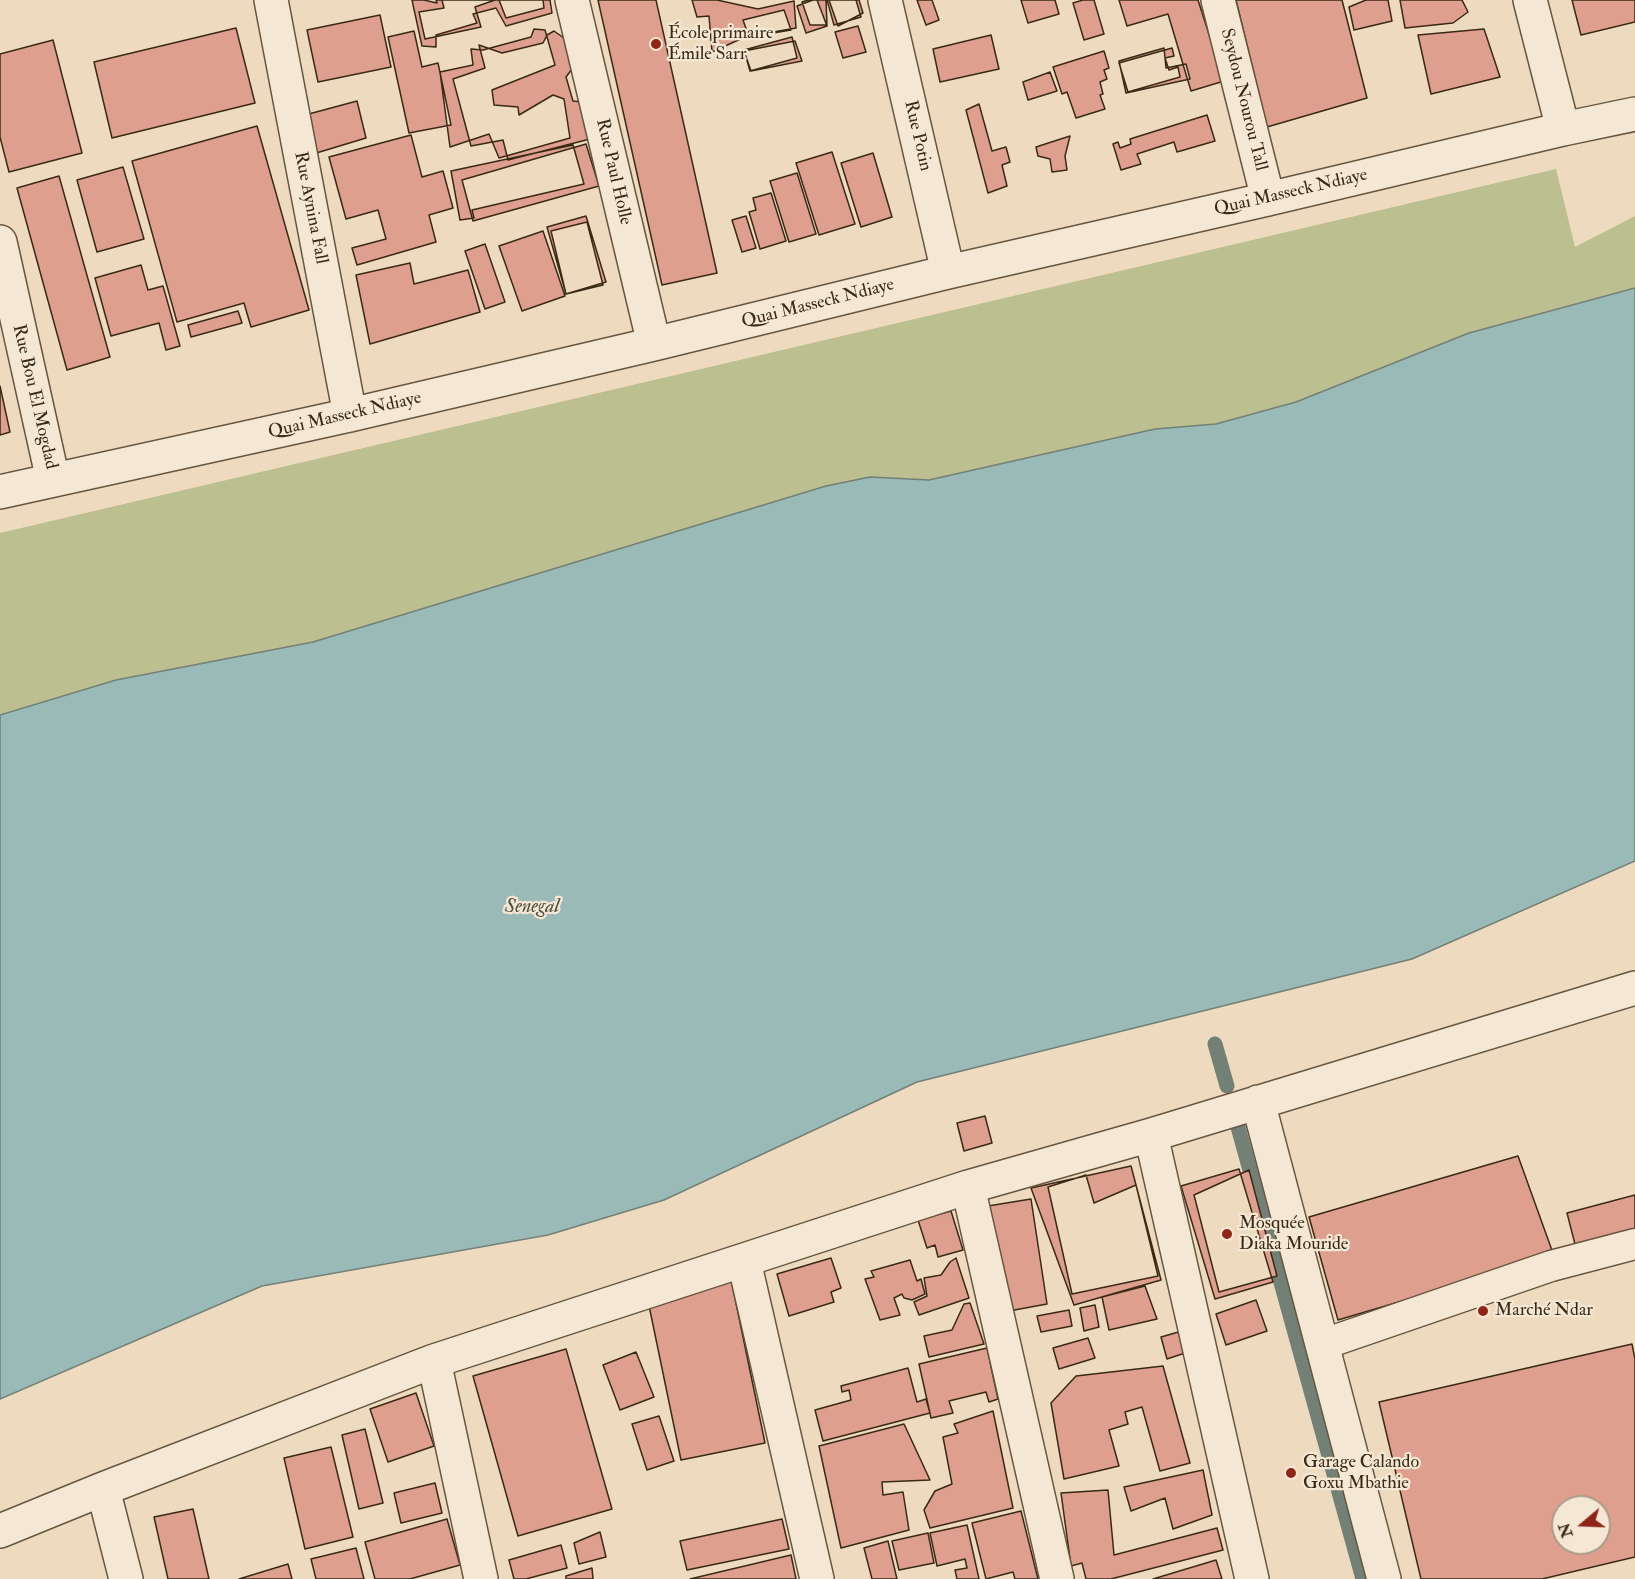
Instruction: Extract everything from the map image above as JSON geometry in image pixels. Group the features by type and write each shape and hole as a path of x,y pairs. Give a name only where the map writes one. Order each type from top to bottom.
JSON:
{"street":[{"name":"Rue Aynina Fall","path":"271,0 350,415"},
{"name":"Rue Paul Holle","path":"572,0 654,344"},
{"name":"Rue Potin","path":"885,0 948,272"},
{"name":"Seydou Nourou Tall","path":"1218,0 1268,199"},
{"path":"1530,0 1563,129"},
{"name":"Quai Masseck Ndiaye","path":"0,492 350,415 948,272 1635,114"},
{"name":"Rue Bou El Mogdad","path":"0,242 53,480"},
{"path":"0,1531 434,1361 968,1187 1151,1135 1635,988"},
{"path":"1258,1102 1384,1579"},
{"path":"1151,1135 1252,1579"},
{"path":"968,1187 1057,1579"},
{"path":"744,1261 817,1579"},
{"path":"434,1361 481,1579"},
{"path":"103,1489 126,1579"}],"lane":[{"path":"1321,1345 1551,1266 1635,1244"}],"green space":[{"path":"1556,169 1575,247 1635,216 1635,288 1469,333 1296,402 1216,424 1155,429 929,480 870,477 826,486 313,642 116,680 0,715 0,533"}],"water":[{"name":"Senegal","path":"1635,288 1635,861 1412,959 917,1082 664,1200 548,1235 262,1286 0,1399 0,715 116,680 313,642 826,486 870,477 929,480 1155,429 1216,424 1296,402 1469,333"}],"building":[{"path":"412,0 437,3 436,0 550,0 552,13 506,26 496,8 473,14 477,23 436,35 436,47 422,46"},
{"path":"442,0 495,0 475,7 481,27 425,39 419,12 444,8"},
{"path":"499,0 543,0 544,8 506,18"},
{"path":"598,0 656,0 717,273 662,285"},
{"path":"692,0 717,0 758,9 794,1 796,28 745,37 712,52 709,16 697,17"},
{"path":"817,0 827,26 806,33 797,6"},
{"path":"826,0 827,25 810,25 802,2"},
{"path":"827,0 856,0 861,17 834,25"},
{"path":"829,0 859,0 863,13 838,26"},
{"path":"917,0 932,0 939,20 926,25"},
{"path":"1021,0 1055,0 1059,14 1028,23"},
{"path":"1094,0 1104,34 1084,40 1073,3"},
{"path":"1119,0 1198,0 1224,81 1191,91 1168,14 1127,26"},
{"path":"1236,0 1342,0 1367,98 1267,127"},
{"path":"1366,0 1388,0 1392,21 1354,30 1349,7"},
{"path":"1400,0 1462,0 1468,12 1453,23 1405,28"},
{"path":"1572,0 1635,0 1635,22 1581,35"},
{"path":"784,10 791,30 749,37 743,20"},
{"path":"380,15 391,67 318,82 307,30"},
{"path":"858,26 866,52 843,58 835,32"},
{"path":"236,28 255,103 112,138 94,62"},
{"path":"534,29 545,30 555,65 492,90 494,105 518,107 519,115 553,95 564,99 570,138 499,158 489,134 450,147 440,72 473,65 471,49 483,50 531,37"},
{"path":"1484,29 1500,77 1431,94 1418,35"},
{"path":"414,31 422,67 438,63 451,125 409,133 388,37"},
{"path":"554,31 564,38 572,69 566,77 573,101 582,102 590,139 508,160 503,140 471,146 453,79 485,68 479,45 502,53 543,43 547,35"},
{"path":"991,35 999,69 940,82 933,49"},
{"path":"792,37 797,58 750,71 744,50"},
{"path":"53,40 82,153 9,172 0,137 0,54"},
{"path":"795,41 802,61 751,71 744,51"},
{"path":"1164,48 1166,68 1186,64 1190,79 1126,93 1119,61"},
{"path":"1172,48 1174,56 1165,58 1169,70 1178,67 1180,77 1128,92 1119,63"},
{"path":"1104,51 1109,68 1104,70 1107,79 1100,82 1103,94 1100,95 1105,109 1076,118 1067,92 1062,94 1053,67"},
{"path":"1050,72 1057,91 1028,100 1023,82"},
{"path":"357,101 366,138 313,154 305,115"},
{"path":"979,104 992,151 1006,147 1010,162 1002,165 1007,186 988,193 966,110"},
{"path":"1207,115 1215,141 1177,152 1174,142 1137,154 1141,164 1121,170 1113,144 1118,142 1120,148 1131,144 1130,139"},
{"path":"257,126 309,310 251,327 244,303 177,322 132,161"},
{"path":"411,135 422,177 443,171 453,208 429,215 436,242 357,265 352,248 386,239 378,210 346,219 329,157"},
{"path":"1070,136 1065,156 1067,170 1052,172 1050,159 1038,156 1036,147"},
{"path":"586,144 599,186 473,221 462,180"},
{"path":"573,145 584,184 472,210 474,218 460,220 451,171"},
{"path":"832,152 855,224 819,235 796,163"},
{"path":"873,153 892,217 861,227 841,163"},
{"path":"123,167 144,239 97,252 77,180"},
{"path":"797,173 816,234 789,242 770,181"},
{"path":"59,176 110,357 67,370 17,188"},
{"path":"771,193 786,241 760,249 749,212 756,210 753,198"},
{"path":"586,216 606,282 566,294 547,227"},
{"path":"746,216 756,248 742,252 732,220"},
{"path":"587,222 603,285 566,294 551,231"},
{"path":"543,231 565,296 522,311 499,246"},
{"path":"485,244 505,302 485,309 465,251"},
{"path":"410,263 414,284 468,270 480,312 370,344 356,275"},
{"path":"141,265 148,290 163,286 180,346 166,350 159,323 111,336 95,278"},
{"path":"238,311 242,323 191,337 188,325"},
{"path":"0,386 10,432 0,435"},
{"path":"985,1116 992,1143 964,1151 957,1123"},
{"path":"1518,1156 1554,1256 1338,1320 1309,1217"},
{"path":"1131,1166 1161,1280 1074,1305 1031,1188"},
{"name":"Mosquée Diaka Mouride","path":"1239,1169 1273,1282 1215,1299 1181,1186"},
{"name":"Mosquée Diaka Mouride","path":"1249,1170 1277,1276 1219,1292 1194,1195"},
{"path":"1086,1175 1094,1203 1136,1185 1158,1276 1072,1294 1048,1187"},
{"path":"1635,1195 1635,1237 1577,1252 1567,1213"},
{"path":"1031,1199 1047,1304 1009,1311 988,1206"},
{"path":"951,1211 963,1250 938,1257 935,1245 927,1248 918,1220"},
{"path":"831,1258 841,1288 831,1292 834,1302 789,1316 777,1274"},
{"path":"956,1258 969,1298 919,1315 914,1302 927,1296 924,1278 941,1275 950,1262"},
{"path":"910,1260 917,1281 921,1279 925,1294 912,1300 904,1298 902,1294 894,1298 900,1315 880,1320 865,1279 874,1277 871,1271"},
{"path":"731,1279 765,1443 681,1460 647,1296"},
{"path":"1145,1286 1157,1319 1109,1330 1102,1297"},
{"path":"1256,1300 1267,1331 1226,1345 1216,1314"},
{"path":"970,1303 984,1344 929,1357 924,1336 952,1330 964,1304"},
{"path":"1095,1305 1099,1327 1084,1331 1080,1308"},
{"path":"1069,1310 1072,1326 1041,1332 1037,1316"},
{"path":"1182,1331 1188,1352 1167,1359 1161,1337"},
{"path":"1088,1338 1095,1358 1059,1369 1053,1348"},
{"path":"1632,1344 1635,1359 1635,1557 1542,1579 1421,1579 1379,1402"},
{"path":"987,1348 998,1399 989,1402 986,1392 949,1401 953,1413 931,1418 919,1364"},
{"path":"566,1349 612,1509 518,1536 473,1376"},
{"path":"636,1352 654,1397 620,1410 603,1365"},
{"path":"1163,1366 1190,1463 1160,1471 1142,1407 1125,1412 1128,1424 1109,1430 1119,1466 1064,1479 1051,1403 1076,1376"},
{"path":"908,1368 917,1402 926,1399 930,1413 823,1441 815,1410 851,1400 849,1390 842,1392 841,1386"},
{"path":"416,1393 434,1446 388,1462 370,1409"},
{"path":"993,1411 1013,1508 930,1528 924,1510 935,1491 952,1484 943,1437 958,1433 954,1424"},
{"path":"659,1416 674,1461 647,1470 632,1424"},
{"path":"904,1424 930,1480 882,1482 883,1495 903,1492 909,1530 841,1548 819,1446"},
{"path":"365,1429 383,1503 359,1509 342,1435"},
{"path":"331,1447 353,1537 305,1549 284,1458"},
{"path":"1203,1470 1212,1515 1173,1529 1165,1498 1131,1511 1124,1487"},
{"path":"435,1483 442,1513 401,1523 394,1493"},
{"path":"1108,1490 1114,1555 1217,1528 1223,1550 1111,1579 1086,1579 1082,1563 1071,1566 1061,1493"},
{"path":"193,1509 209,1579 168,1579 154,1517"},
{"path":"1021,1511 1038,1579 1015,1579 1013,1572 986,1579 972,1523"},
{"path":"447,1519 460,1565 410,1579 375,1579 365,1542"},
{"path":"782,1519 789,1549 687,1570 680,1541"},
{"path":"967,1525 979,1579 957,1579 955,1570 967,1568 965,1559 937,1566 930,1533"},
{"path":"600,1532 606,1557 579,1564 574,1543"},
{"path":"928,1533 934,1563 899,1570 892,1541"},
{"path":"888,1541 897,1579 872,1579 864,1548"},
{"path":"561,1545 567,1568 526,1579 514,1579 509,1560"},
{"path":"356,1548 364,1579 316,1579 311,1559"},
{"path":"791,1555 796,1579 690,1579"},
{"path":"1216,1560 1222,1579 1153,1579"},
{"path":"288,1564 292,1579 239,1579"},
{"path":"592,1568 593,1579 566,1579 566,1576"}],"waterway":[{"path":"1215,1044 1227,1086"},
{"path":"1238,1127 1363,1579"}],"place":[{"name":"École primaire Émile Sarr","path":"656,44"},
{"name":"Mosquée Diaka Mouride","path":"1227,1234"},
{"name":"Marché Ndar","path":"1483,1311"},
{"name":"Garage Calando Goxu Mbathie","path":"1291,1473"}]}
